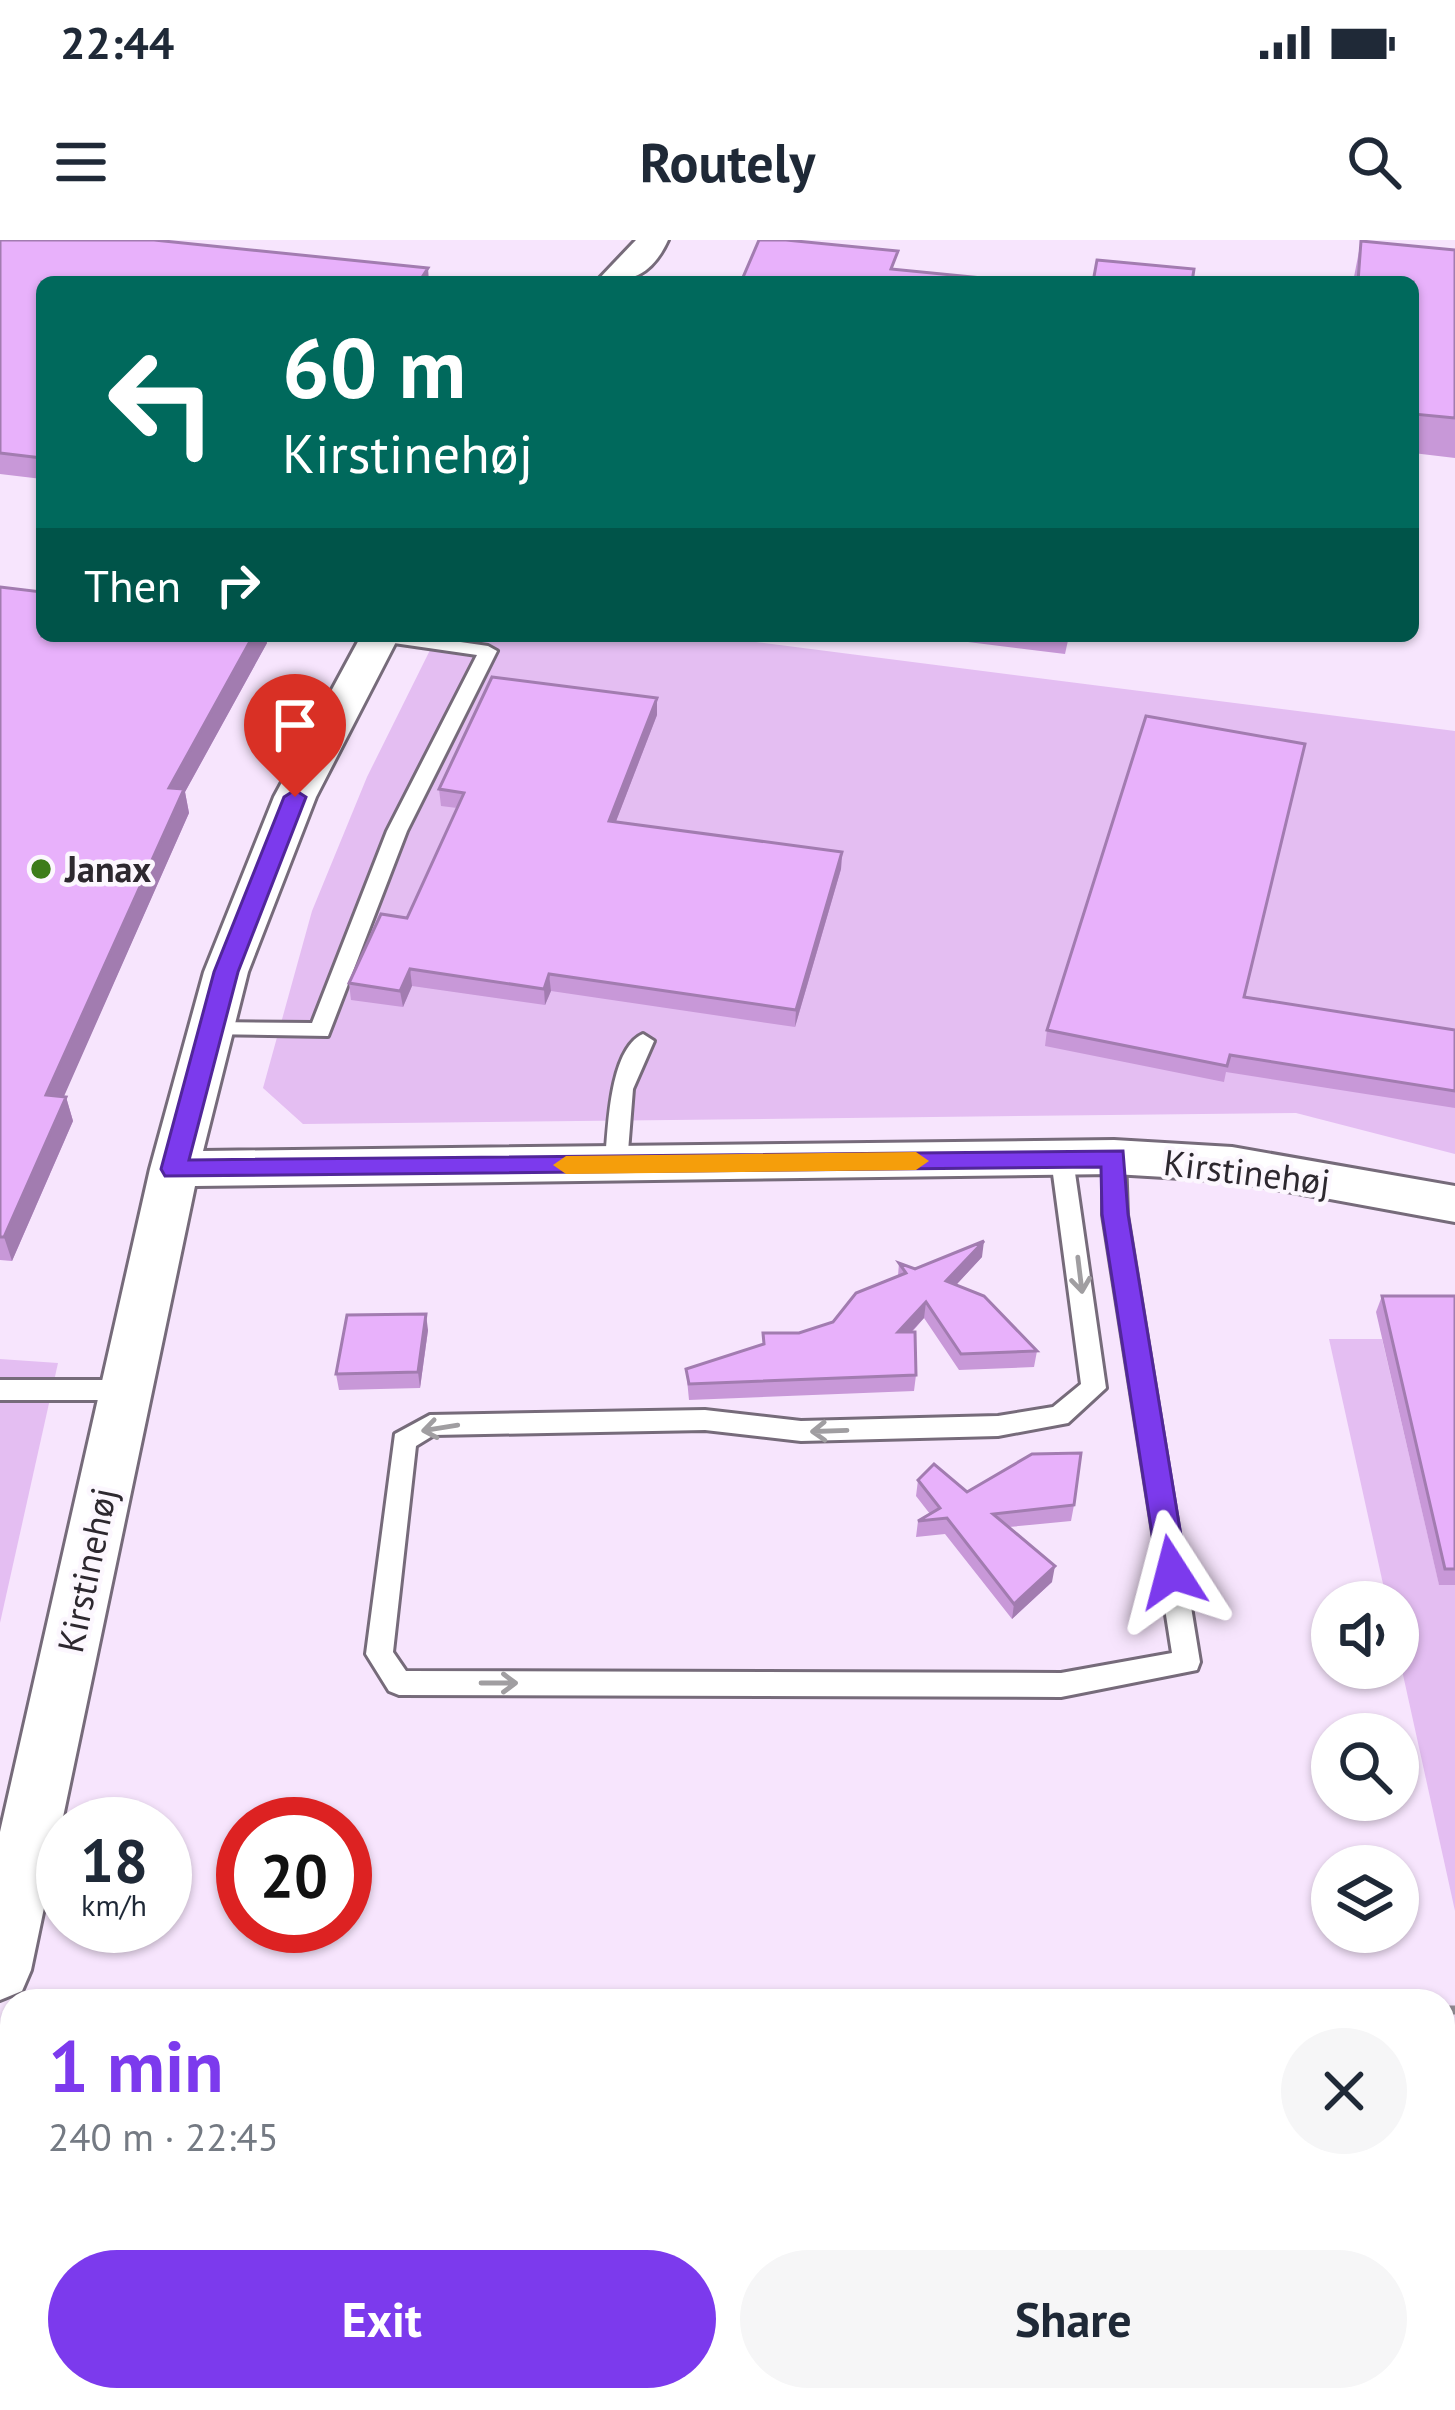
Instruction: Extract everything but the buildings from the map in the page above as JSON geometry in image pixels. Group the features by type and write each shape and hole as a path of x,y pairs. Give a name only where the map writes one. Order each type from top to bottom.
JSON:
{"street":[{"path":"619,276 645,255 652,240"},
{"name":"Kirstinehøj","path":"0,1970 174,1169 226,972 295,797 377,642"},
{"name":"Kirstinehøj","path":"174,1169 1114,1157 1232,1164 1455,1204"}],"lane":[{"path":"211,1028 320,1031 397,831 488,651 423,642"},
{"path":"616,1164 622,1089 644,1041"},
{"path":"1061,1160 1094,1388 1059,1416 998,1426 801,1432 705,1420 430,1425 404,1441 379,1654 399,1684 1060,1684 1187,1661 1115,1214 1114,1157"},
{"path":"0,1390 127,1390"}],"shaded area":[{"path":"0,240 1455,240 1455,1989 0,1989"},
{"path":"434,642 755,642 1455,731 1455,1154 1296,1113 303,1124 263,1088 312,911 367,777"},
{"path":"1329,1339 1382,1339 1439,1584 1455,1585 1455,1911 1419,1747 1419,1713 1411,1713 1406,1689 1419,1689 1419,1581 1382,1581"},
{"path":"0,1359 58,1363 0,1623"}],"slow traffic":[{"path":"566,1165 916,1161"}],"place":[{"name":"Janax","path":"41,869"}],"route":[{"path":"295,797 226,972 174,1169 1114,1157 1115,1214 1172,1572"}]}
